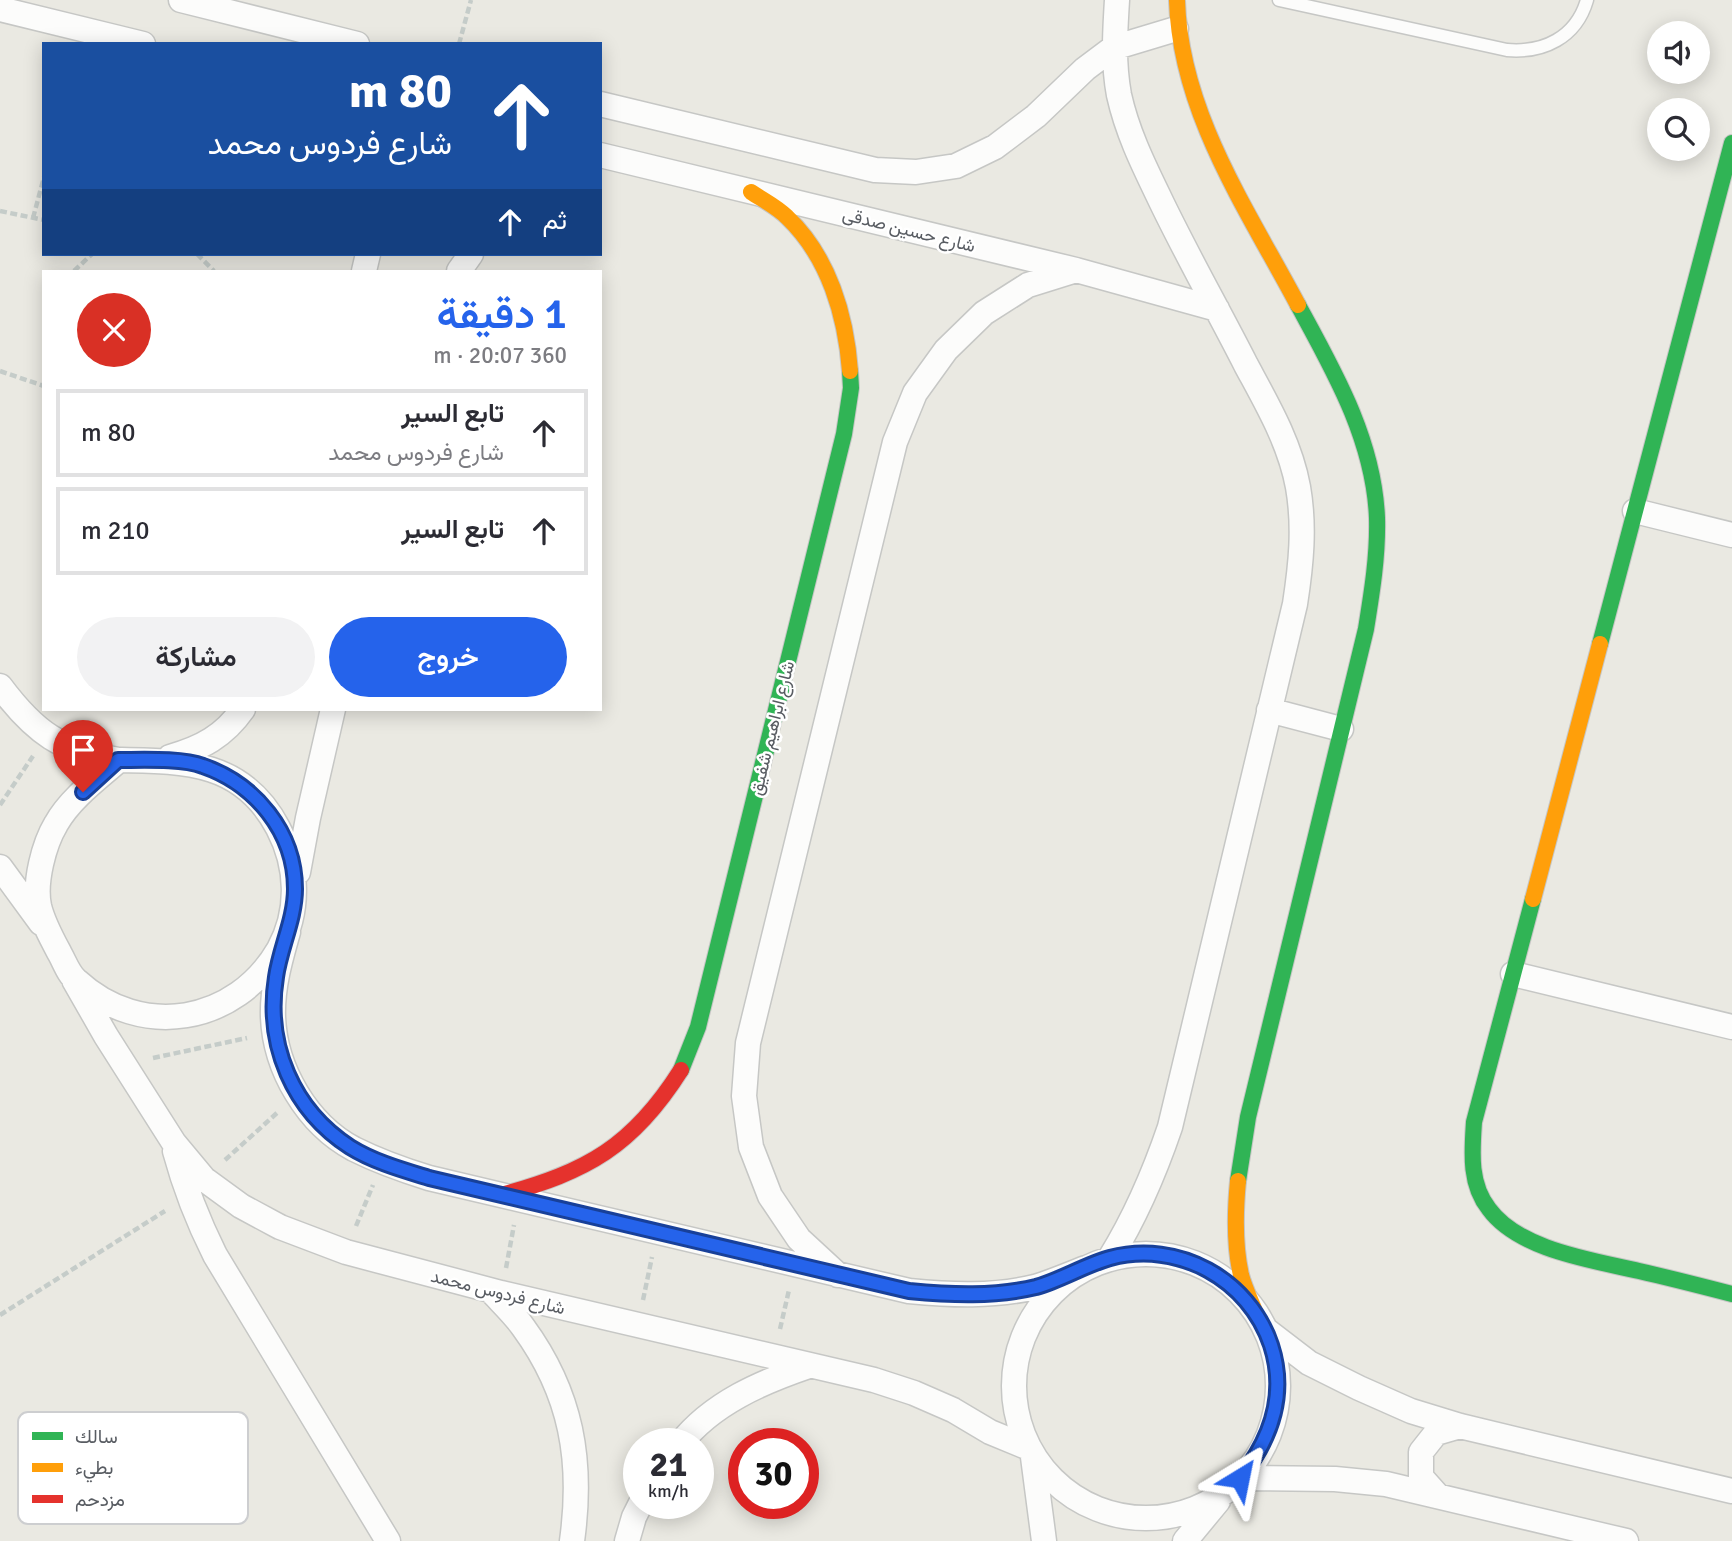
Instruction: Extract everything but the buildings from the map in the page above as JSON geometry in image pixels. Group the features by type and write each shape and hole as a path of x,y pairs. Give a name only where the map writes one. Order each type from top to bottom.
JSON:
{"street":[{"path":"181,0 349,42"},
{"path":"1110,1258 1131,1224 1153,1177 1170,1127 1295,604 1303,526 1298,487 1288,449 1272,413 1173,228 1126,123 1119,94 1114,48 1117,0"},
{"path":"1177,0 1176,29 1188,84 1200,117 1345,391 1363,436 1373,483 1377,532 1375,581 1248,1117 1239,1168 1236,1220 1240,1271 1274,1355 1278,1381 1276,1408 1269,1433 1256,1457 1185,1541"},
{"path":"0,9 135,42"},
{"path":"602,104 875,170 916,172 956,166 995,147 1036,116 1085,69 1114,48 1176,29"},
{"path":"1732,143 1474,1122 1470,1149 1472,1176 1483,1201 1500,1222 1522,1237 1551,1250 1732,1294"},
{"name":"شارع حسين صدقى","path":"602,156 1076,270 1217,309"},
{"path":"602,175 660,170"},
{"name":"شارع ابراهيم شفيق","path":"510,1198 588,1166 625,1140 657,1107 682,1069 698,1027 844,434 851,388 848,341 836,296 816,254 787,217 751,191"},
{"path":"838,1275 799,1239 770,1196 751,1147 745,1108 748,1043 895,442 915,393 946,350 984,313 1028,285 1076,270"},
{"path":"1635,511 1732,535"},
{"path":"0,686 37,728 62,745 89,755 118,760 201,765 239,782 269,811 289,848 295,890"},
{"path":"1269,710 1341,729"},
{"path":"160,761 198,749 232,725 242,711"},
{"path":"333,711 308,818 288,932 276,977 273,1017 280,1057 297,1094 319,1123 352,1147 382,1162 429,1178 909,1291 952,1295 994,1293 1036,1286 1110,1258 1137,1254 1164,1255 1191,1262 1215,1273 1237,1290 1260,1320 1309,1363 1411,1411 1460,1426 1732,1491"},
{"path":"50,935 39,905 41,863 56,824 83,792 118,760"},
{"path":"0,867 50,935"},
{"path":"75,980 109,1005 151,1017 194,1015 234,999 267,970 288,932"},
{"name":"شارع فردوس محمد","path":"50,935 123,1065 174,1143 196,1188 241,1206 280,1227 346,1252 496,1292 874,1380 953,1410 1031,1452"},
{"path":"1513,974 1732,1027"},
{"path":"196,1188 197,1219 236,1291 388,1541"},
{"path":"1086,1268 1064,1282 1045,1300 1030,1322 1014,1371 1014,1398 1019,1424 1031,1452 1050,1478 1071,1496 1096,1509 1123,1517 1151,1519 1205,1505 1234,1484 1335,1479 1386,1485 1438,1496 1626,1541"},
{"path":"496,1292 523,1326 548,1366 566,1410 576,1457 577,1504 572,1541"},
{"path":"698,1428 723,1405 764,1381 810,1365"},
{"path":"1438,1496 1421,1477 1421,1452 1436,1433 1460,1426"},
{"path":"1031,1452 1044,1541"},
{"path":"627,1541 633,1519"}],"lane":[{"path":"1279,0 1525,52 1545,48 1562,38 1576,23 1587,0"}],"path":[{"path":"460,42 471,0"},
{"path":"33,218 42,184"},
{"path":"0,211 42,220"},
{"path":"75,270 90,256"},
{"path":"199,256 214,270"},
{"path":"0,371 42,385"},
{"path":"0,806 47,735"},
{"path":"123,1065 276,1032"},
{"path":"0,1315 196,1188 297,1094"},
{"path":"346,1252 382,1162"},
{"path":"496,1292 510,1198"},
{"path":"638,1325 656,1232"},
{"path":"773,1357 795,1265"}],"traffic: fast":[{"path":"1600,644 1732,143"},
{"path":"1238,1181 1248,1117 1366,629 1377,546 1374,489 1360,434 1338,381 1298,305"},
{"path":"681,1070 698,1027 844,434 851,388 850,371"},
{"path":"1533,899 1474,1122 1473,1167 1483,1199 1502,1223 1537,1244 1579,1257 1732,1294"}],"traffic: slow":[{"path":"1177,0 1181,41 1203,120 1238,196 1298,305"},
{"path":"751,192 787,217 814,250 833,288 844,329 850,371"},
{"path":"1533,899 1600,644"},
{"path":"1238,1181 1237,1252 1242,1280 1255,1311"}],"traffic: jam":[{"path":"501,1195 559,1176 605,1152 626,1137 645,1118 681,1070"}],"route":[{"path":"83,792 118,760 201,765 239,782 269,811 289,848 295,890 288,932 276,977 273,1017 280,1057 297,1094 319,1123 352,1147 389,1165 429,1178 909,1291 952,1295 1015,1290 1036,1286 1110,1258 1137,1254 1164,1255 1191,1262 1215,1273 1237,1290 1255,1311 1266,1330 1274,1355 1278,1381 1276,1408 1269,1433 1240,1478"}]}
